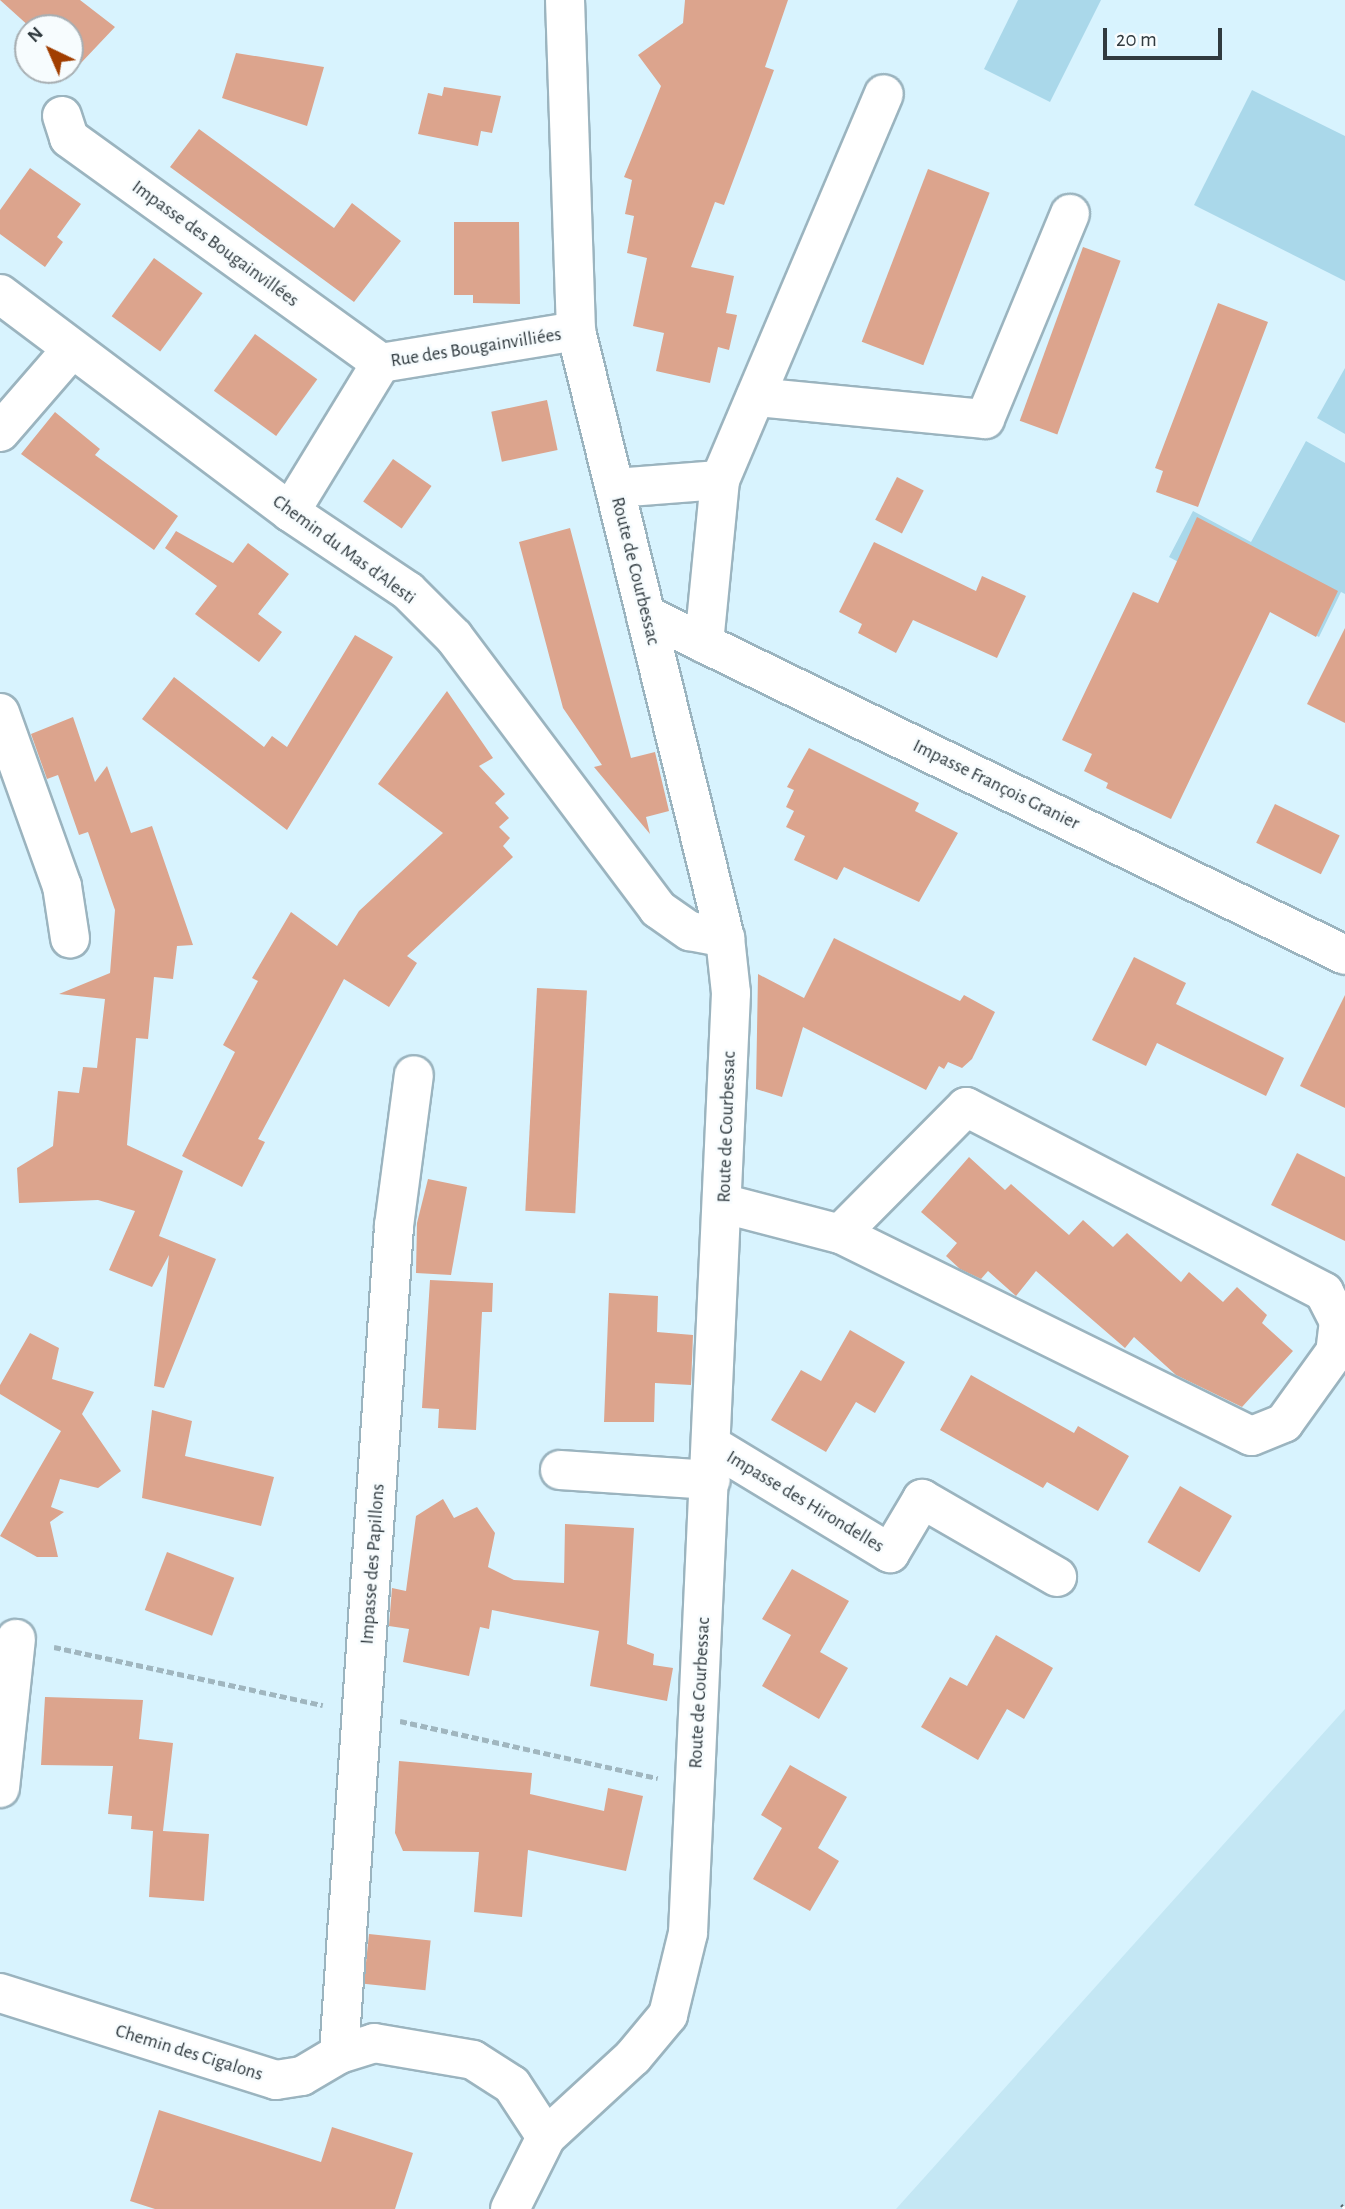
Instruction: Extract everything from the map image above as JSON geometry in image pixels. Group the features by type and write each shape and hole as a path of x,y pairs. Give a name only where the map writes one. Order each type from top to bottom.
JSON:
{"street":[{"name":"Route de Courbessac","path":"510,2209 547,2137 634,2057 668,2015 688,1933 725,1204 731,993 725,938 576,331 565,0"},
{"path":"704,643 720,480 884,94"},
{"name":"Impasse des Bougainvillées","path":"62,116 69,138 381,363"},
{"path":"755,397 985,419 1070,214"},
{"name":"Chemin du Mas d'Alesti","path":"0,294 290,512 408,591 454,637 659,909 690,931 725,938"},
{"name":"Rue des Bougainvilliées","path":"290,512 381,363 576,331"},
{"path":"0,432 71,349"},
{"path":"615,488 720,480"},
{"name":"Impasse François Granier","path":"646,615 1345,955"},
{"path":"0,713 62,886 70,938"},
{"name":"Impasse des Papillons","path":"339,2054 394,1226 414,1075"},
{"path":"725,1204 840,1234 1251,1436 1284,1423 1335,1352 1339,1321 1324,1292 966,1107 840,1234"},
{"path":"560,1470 712,1463"},
{"name":"Impasse des Hirondelles","path":"712,1463 890,1553 922,1499 1057,1577"},
{"path":"0,1788 16,1639"},
{"name":"Chemin des Cigalons","path":"0,1993 275,2080 302,2076 339,2054 374,2043 473,2060 512,2085 547,2137"}],"shaded area":[{"path":"1018,0 1101,0 1050,102 984,69"},
{"path":"1252,90 1345,136 1345,281 1194,205"},
{"path":"1345,368 1345,434 1317,418"},
{"path":"1306,441 1345,463 1345,594 1341,592 1319,637 1169,557 1193,511 1251,542"},
{"path":"1345,1709 1345,2209 896,2209"}],"building":[{"path":"0,0 80,0 115,27 84,60 84,14 16,14"},
{"path":"685,0 788,0 765,67 774,70 724,205 715,202 691,267 734,276 726,313 737,315 729,350 718,347 710,383 656,371 664,333 633,326 647,258 627,253 634,216 625,214 632,180 624,177 661,86 638,55 683,23"},
{"path":"236,53 324,67 307,126 222,98"},
{"path":"444,87 501,96 492,133 481,131 478,146 418,134 428,93 442,96"},
{"path":"199,129 334,228 352,203 401,241 354,302 170,167"},
{"path":"30,168 81,204 57,237 63,242 45,267 0,234 0,210"},
{"path":"928,169 990,193 923,365 862,342"},
{"path":"454,222 519,222 520,304 473,303 473,295 454,295"},
{"path":"1083,247 1121,261 1057,435 1020,421"},
{"path":"154,258 203,293 160,352 112,316"},
{"path":"1218,303 1268,322 1198,507 1156,492 1163,471 1155,468"},
{"path":"255,334 317,379 276,436 214,391"},
{"path":"547,400 558,450 502,462 491,412"},
{"path":"55,412 100,449 95,455 178,516 154,550 21,454"},
{"path":"393,459 432,486 402,529 363,502"},
{"path":"897,477 924,491 902,533 875,520"},
{"path":"1197,517 1338,591 1316,637 1270,612 1171,819 1106,788 1108,783 1084,771 1092,754 1062,740 1133,592 1158,603"},
{"path":"570,528 631,758 655,752 669,811 646,817 650,834 594,767 602,765 563,708 519,542"},
{"path":"176,531 233,563 248,543 289,574 258,614 282,632 259,662 195,614 217,586 165,548"},
{"path":"874,542 976,591 982,576 1026,596 997,658 913,620 896,653 858,633 862,624 839,612"},
{"path":"1345,628 1345,723 1307,704"},
{"path":"355,635 393,657 287,830 142,719 174,677 264,747 272,736 287,747"},
{"path":"447,691 493,758 479,766 505,794 495,803 509,818 499,827 510,838 503,846 513,857 407,956 417,963 389,1007 344,979 258,1139 265,1142 242,1187 182,1156 235,1052 223,1045 258,981 252,978 291,912 337,946 359,911 443,833 378,784"},
{"path":"73,717 95,782 107,766 131,833 152,826 193,945 177,946 173,979 154,977 148,1039 136,1038 127,1145 183,1171 159,1236 216,1259 164,1388 154,1386 169,1255 152,1287 109,1270 135,1211 98,1200 19,1203 17,1168 53,1146 58,1091 79,1093 83,1067 97,1068 105,999 59,994 110,973 115,910 88,832 79,835 58,775 47,779 31,734"},
{"path":"809,748 919,803 915,811 958,833 919,902 844,867 837,880 794,860 805,836 786,827 794,811 786,807 794,790 787,787"},
{"path":"1275,804 1340,836 1321,874 1256,843"},
{"path":"834,938 960,1001 964,995 995,1012 972,1059 962,1068 948,1062 944,1069 939,1066 926,1090 803,1027 782,1097 756,1089 758,974 804,998"},
{"path":"1134,957 1186,983 1176,1004 1284,1058 1266,1096 1157,1043 1146,1066 1092,1040"},
{"path":"537,988 587,991 575,1213 525,1211"},
{"path":"1345,995 1345,1108 1300,1086"},
{"path":"1297,1153 1345,1177 1345,1241 1271,1205"},
{"path":"969,1157 1005,1190 1011,1184 1069,1235 1083,1220 1113,1247 1127,1233 1181,1282 1189,1272 1223,1302 1237,1287 1267,1315 1262,1323 1293,1351 1242,1407 1176,1375 1134,1337 1125,1348 1036,1271 1016,1296 988,1271 981,1279 960,1269 946,1256 957,1243 921,1212"},
{"path":"428,1179 467,1187 451,1275 416,1273 417,1223"},
{"path":"430,1280 493,1283 492,1312 482,1312 476,1430 438,1428 439,1409 422,1408"},
{"path":"609,1293 658,1296 657,1332 693,1335 691,1385 655,1383 654,1422 604,1422"},
{"path":"850,1330 905,1362 875,1413 856,1402 826,1452 771,1420 801,1370 821,1381"},
{"path":"30,1333 59,1348 52,1379 94,1392 82,1414 121,1471 98,1488 60,1479 51,1507 64,1512 50,1522 58,1557 37,1557 0,1536 61,1431 0,1394 0,1385"},
{"path":"971,1375 1074,1433 1078,1426 1129,1456 1098,1511 1047,1482 1043,1488 940,1430"},
{"path":"152,1410 192,1421 185,1456 274,1477 261,1526 142,1498"},
{"path":"1180,1486 1232,1516 1199,1572 1148,1542"},
{"path":"443,1499 454,1518 477,1507 495,1533 488,1567 514,1580 564,1583 565,1524 634,1528 627,1644 654,1654 653,1665 673,1668 667,1701 590,1686 599,1631 492,1610 489,1629 480,1627 469,1676 403,1662 409,1629 389,1626 392,1588 406,1591 416,1516"},
{"path":"167,1552 234,1578 212,1636 145,1610"},
{"path":"792,1569 849,1601 820,1652 848,1668 819,1719 762,1686 791,1635 762,1619"},
{"path":"996,1635 1053,1668 1024,1719 1007,1709 978,1760 921,1727 950,1677 967,1686"},
{"path":"45,1697 143,1700 139,1739 173,1743 163,1831 209,1834 204,1901 149,1897 153,1831 131,1829 132,1816 108,1814 113,1766 41,1765"},
{"path":"399,1761 532,1773 530,1794 604,1811 608,1788 643,1796 626,1871 528,1850 522,1917 474,1912 479,1852 403,1851 395,1833"},
{"path":"790,1765 847,1797 818,1848 839,1861 810,1911 753,1879 782,1828 761,1815"},
{"path":"369,1934 431,1940 425,1990 364,1984"},
{"path":"159,2110 321,2162 332,2127 413,2153 395,2209 155,2209 130,2201"}]}
